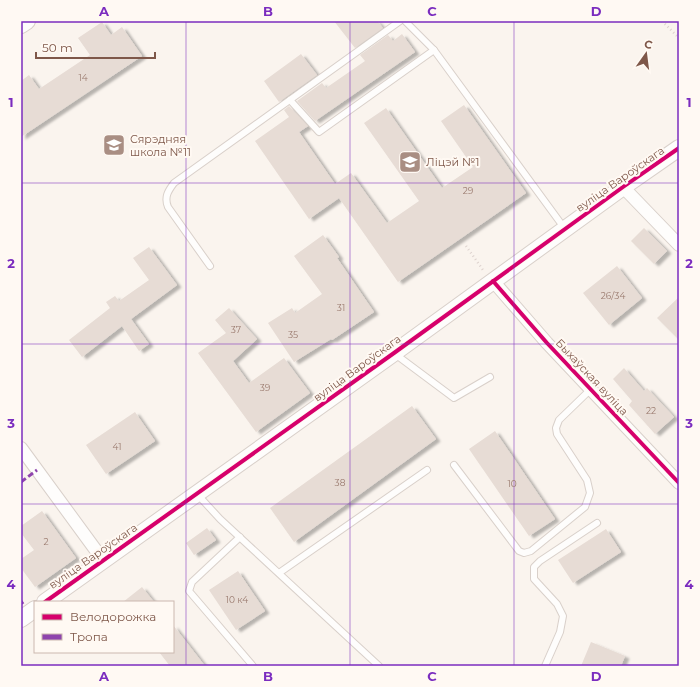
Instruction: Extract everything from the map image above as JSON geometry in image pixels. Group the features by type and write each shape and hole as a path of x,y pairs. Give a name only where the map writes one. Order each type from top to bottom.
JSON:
{"street":[{"path":"21,25 27,21"},
{"name":"вуліца Вароўскага","path":"45,601 394,353 488,276 565,229 623,186 679,148"},
{"path":"623,186 679,245"},
{"name":"Быхаўская вуліца","path":"488,276 679,483"},
{"path":"21,448 102,560"},
{"path":"21,619 34,610"}],"lane":[{"path":"210,266 168,207 165,201 167,192 174,183 400,21"},
{"path":"405,21 434,50 565,229"},
{"path":"290,100 319,132 434,50"},
{"path":"394,353 454,398 490,377"},
{"path":"454,465 519,551 524,553 531,551 585,507 590,493 587,480 557,434 556,428 559,420 591,389"},
{"path":"279,574 427,470"},
{"path":"197,494 220,519 379,666"},
{"path":"545,666 560,632 562,616 557,604 534,579 534,567 540,561 597,523"},
{"path":"240,537 192,582 189,591 253,666"}],"path":[{"path":"662,21 679,38"},
{"path":"466,246 488,276"}],"building":[{"path":"334,21 377,21 383,28 355,48"},
{"path":"102,22 111,35 122,27 142,56 21,137 21,81 29,75 39,89 90,55 78,38"},
{"path":"402,34 415,52 315,121 297,101 322,83 326,88 365,61 360,55 388,35 393,41"},
{"path":"301,54 317,75 279,102 264,81"},
{"path":"464,105 526,193 398,282 339,198 309,219 255,141 289,117 284,110 289,106 308,126 299,132 335,184 351,173 387,223 419,201 364,123 386,108 442,188 473,167 441,121"},
{"path":"644,228 667,251 654,264 631,241"},
{"path":"323,235 374,312 332,340 331,339 294,362 268,323 292,308 295,313 322,294 294,256"},
{"path":"149,247 177,285 131,319 149,344 139,351 122,326 82,357 69,340 110,308 106,302 115,296 119,301 149,280 133,258"},
{"path":"617,266 642,298 609,325 583,293"},
{"path":"679,297 679,340 657,318"},
{"path":"229,308 257,339 233,361 249,383 284,358 310,393 256,432 198,353 226,333 215,320"},
{"path":"624,368 644,391 647,388 674,417 655,434 629,405 632,401 613,379"},
{"path":"412,406 436,439 294,542 270,508"},
{"path":"135,412 155,441 106,474 86,445"},
{"path":"495,431 555,519 529,536 469,449"},
{"path":"42,511 76,558 35,587 21,568 21,559 34,550 21,533 21,526"},
{"path":"207,528 216,540 194,555 186,543"},
{"path":"606,529 621,552 573,583 558,560"},
{"path":"238,571 265,611 236,630 209,590"},
{"path":"142,587 153,601 124,601"},
{"path":"174,626 205,666 170,666 160,653 174,653"},
{"path":"591,642 625,656 621,666 581,666"}],"marked path":[{"path":"21,482 37,470"}],"cycle path":[{"path":"46,601 679,148"},
{"path":"493,281 547,343 679,483"}],"place":[{"name":"Сярэдняя школа №11","path":"114,145"},
{"name":"Ліцэй №1","path":"410,162"}]}
